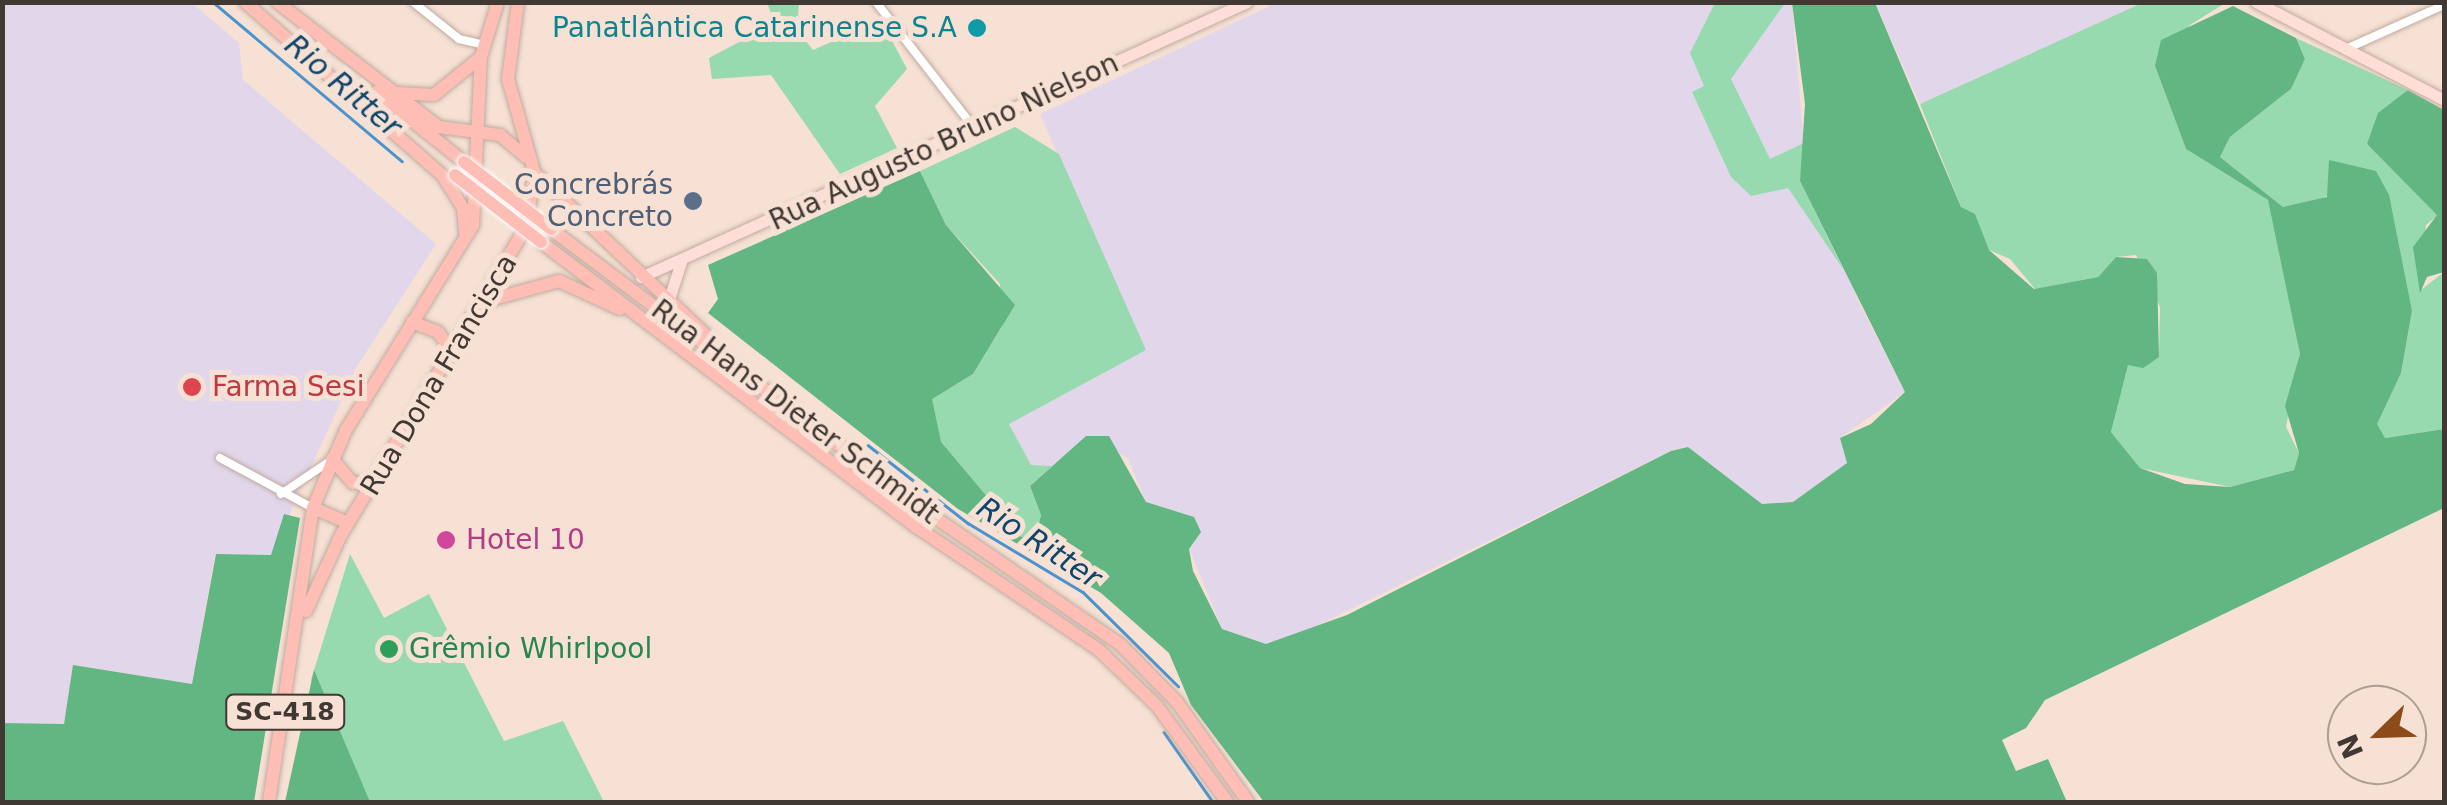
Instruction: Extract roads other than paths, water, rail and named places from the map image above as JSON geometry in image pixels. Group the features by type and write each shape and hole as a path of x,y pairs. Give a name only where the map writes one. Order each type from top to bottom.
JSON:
{"main road":[{"name":"Rua Hans Dieter Schmidt","path":"247,2 454,175 541,242 1116,664 1226,802"},
{"path":"247,2 443,176 463,208 464,244"},
{"name":"Rua Hans Dieter Schmidt","path":"266,2 551,229 1120,644 1186,714 1248,802"},
{"path":"277,2 439,127 500,135 640,277 756,380"},
{"name":"Rua Dona Francisca","path":"269,802 302,622 313,508 332,459 473,225 482,51 498,2"},
{"name":"Rua Dona Francisca","path":"302,622 348,524 488,302 527,226 532,167 508,53 518,2"},
{"name":"Rua Augusto Bruno Nielson","path":"640,277 681,262 1246,2"},
{"path":"2256,2 2444,100"},
{"path":"385,88 434,95 482,51 508,53"},
{"path":"668,302 681,262"},
{"path":"488,302 538,280 581,287 744,393"},
{"path":"412,322 438,332 454,354"},
{"path":"332,459 353,483 374,483"},
{"path":"313,508 348,524"}],"street":[{"path":"413,2 459,39 482,51"},
{"path":"876,2 974,128"},
{"path":"2346,49 2444,5"},
{"path":"220,458 280,494 313,508"},
{"path":"280,494 332,459"}],"waterway":[{"name":"Rio Ritter","path":"213,2 402,161"},
{"name":"Rio Ritter","path":"868,445 968,523 1083,592 1178,686"},
{"name":"Rio Ritter","path":"1164,732 1213,802"}],"place":[{"name":"Panatlântica Catarinense S.A","path":"977,28"},
{"name":"Concrebrás Concreto","path":"693,201"},
{"name":"Farma Sesi","path":"192,387"},
{"name":"Hotel 10","path":"446,540"},
{"name":"Grêmio Whirlpool","path":"389,649"}]}
